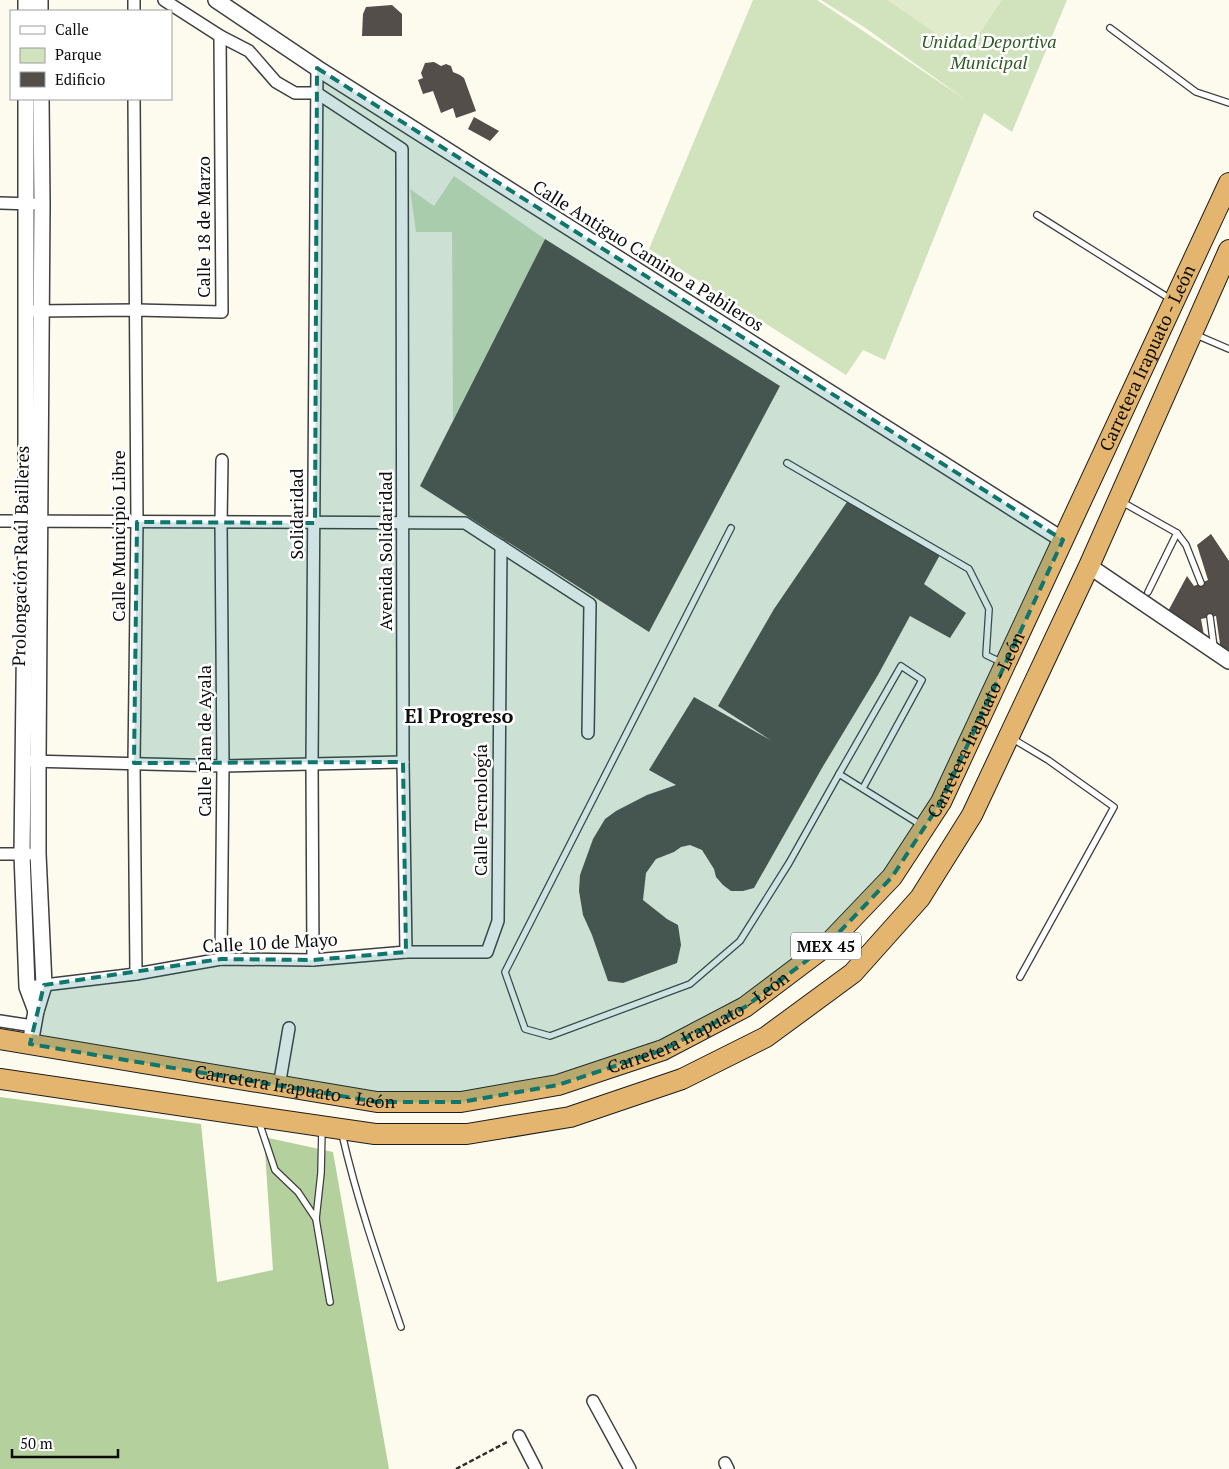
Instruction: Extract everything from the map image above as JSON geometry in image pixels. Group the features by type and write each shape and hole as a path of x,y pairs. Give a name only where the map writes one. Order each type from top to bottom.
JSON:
{"highway":[{"name":"Carretera Irapuato - León","path":"0,1038 33,1027 279,1086 377,1102 461,1102 558,1085 663,1050 745,1006 826,946 892,877 941,802 1229,182"},
{"name":"Carretera Irapuato - León","path":"0,1079 375,1134 467,1134 570,1117 682,1079 766,1037 853,973 920,898 972,815 1089,566 1229,250"}],"street":[{"path":"164,0 220,36 249,51 276,82 295,93 317,81"},
{"name":"Calle Antiguo Camino a Pabileros","path":"216,0 317,81 1063,540"},
{"name":"Calle 18 de Marzo","path":"34,311 136,310 222,312 220,36"},
{"name":"Avenida Solidaridad","path":"317,81 402,149 403,762 406,952"},
{"name":"Solidaridad","path":"313,960 312,764 317,81"},
{"name":"Prolongación Raúl Bailleres","path":"26,100 26,204 34,311"},
{"name":"Prolongación Raúl Bailleres","path":"33,1027 44,985 38,854 31,761 34,311 42,204 41,100"},
{"name":"Calle Municipio Libre","path":"134,100 137,522 134,764 136,974"},
{"path":"0,204 42,204"},
{"name":"Calle Plan de Ayala","path":"221,959 223,766 222,460"},
{"path":"0,521 465,523 590,604 588,733"},
{"name":"Calle Tecnología","path":"487,952 498,921 500,546"},
{"path":"1089,566 1229,662"},
{"path":"31,761 223,766 403,762"},
{"name":"Prolongación Raúl Bailleres","path":"31,761 22,854 27,987 33,1027"},
{"path":"0,854 38,854"},
{"name":"Calle 10 de Mayo","path":"27,987 136,974 221,959 313,960 406,952 487,952"},
{"path":"0,1021 33,1027"},
{"path":"279,1086 289,1028"},
{"path":"593,1401 630,1469"},
{"path":"519,1436 536,1469"}],"lane":[{"path":"1110,28 1196,92 1229,103"},
{"path":"1037,215 1174,301"},
{"path":"1192,334 1229,349"},
{"path":"787,463 969,569 989,609 986,655 1006,664"},
{"path":"1118,500 1177,533 1186,545 1201,583"},
{"path":"731,528 505,972 525,1029 550,1036 690,984 740,941 789,863 901,666 922,680 863,788"},
{"path":"1148,592 1177,533"},
{"path":"1210,617 1214,652"},
{"path":"1009,736 1048,760 1114,807 1020,978"},
{"path":"839,774 924,827"},
{"path":"257,1117 275,1170 298,1192 316,1219"},
{"path":"330,1302 316,1219 321,1173 331,1128"},
{"path":"331,1128 348,1162 370,1238 401,1327"}],"path":[{"path":"456,1469 519,1436"}],"highlighted area":[{"path":"317,68 1063,540 941,802 892,877 826,946 745,1007 663,1050 558,1085 461,1102 377,1102 30,1044 44,985 221,959 313,960 406,952 403,762 134,763 137,522 315,523"}],"green space":[{"name":"Unidad Deportiva Municipal","path":"753,0 817,0 966,100 864,27 821,0 1067,0 1012,132 984,113 885,360 863,350 846,375 649,249"},
{"path":"887,0 1002,0 966,54"},
{"path":"454,176 545,239 453,420 452,232 416,232 410,189 434,206"},
{"path":"0,1097 201,1124 217,1282 273,1270 264,1137 333,1152 389,1469 0,1469"}],"building":[{"path":"392,5 402,14 402,36 362,36 363,14 366,7"},
{"path":"434,62 441,66 446,64 451,66 453,72 464,78 476,111 456,118 453,108 441,113 433,91 423,94 418,80 423,78 421,73 425,63"},
{"path":"474,117 499,131 490,141 468,129"},
{"path":"545,239 780,386 649,632 420,486"},
{"path":"849,499 941,553 924,584 966,613 950,638 910,616 878,675 822,768 754,888 743,891 731,891 716,877 714,869 702,850 690,845 681,847 656,859 646,873 643,900 667,919 678,925 681,945 677,963 623,983 608,981 583,915 579,891 580,875 593,839 605,819 616,811 647,795 676,785 649,770 694,697 772,741 718,706 774,609"},
{"path":"1211,534 1229,561 1229,657 1221,651 1216,616 1201,619 1205,641 1166,615 1187,576 1194,586 1208,580 1197,545"}],"district":[{"name":"El Progreso","path":"459,716"}]}
